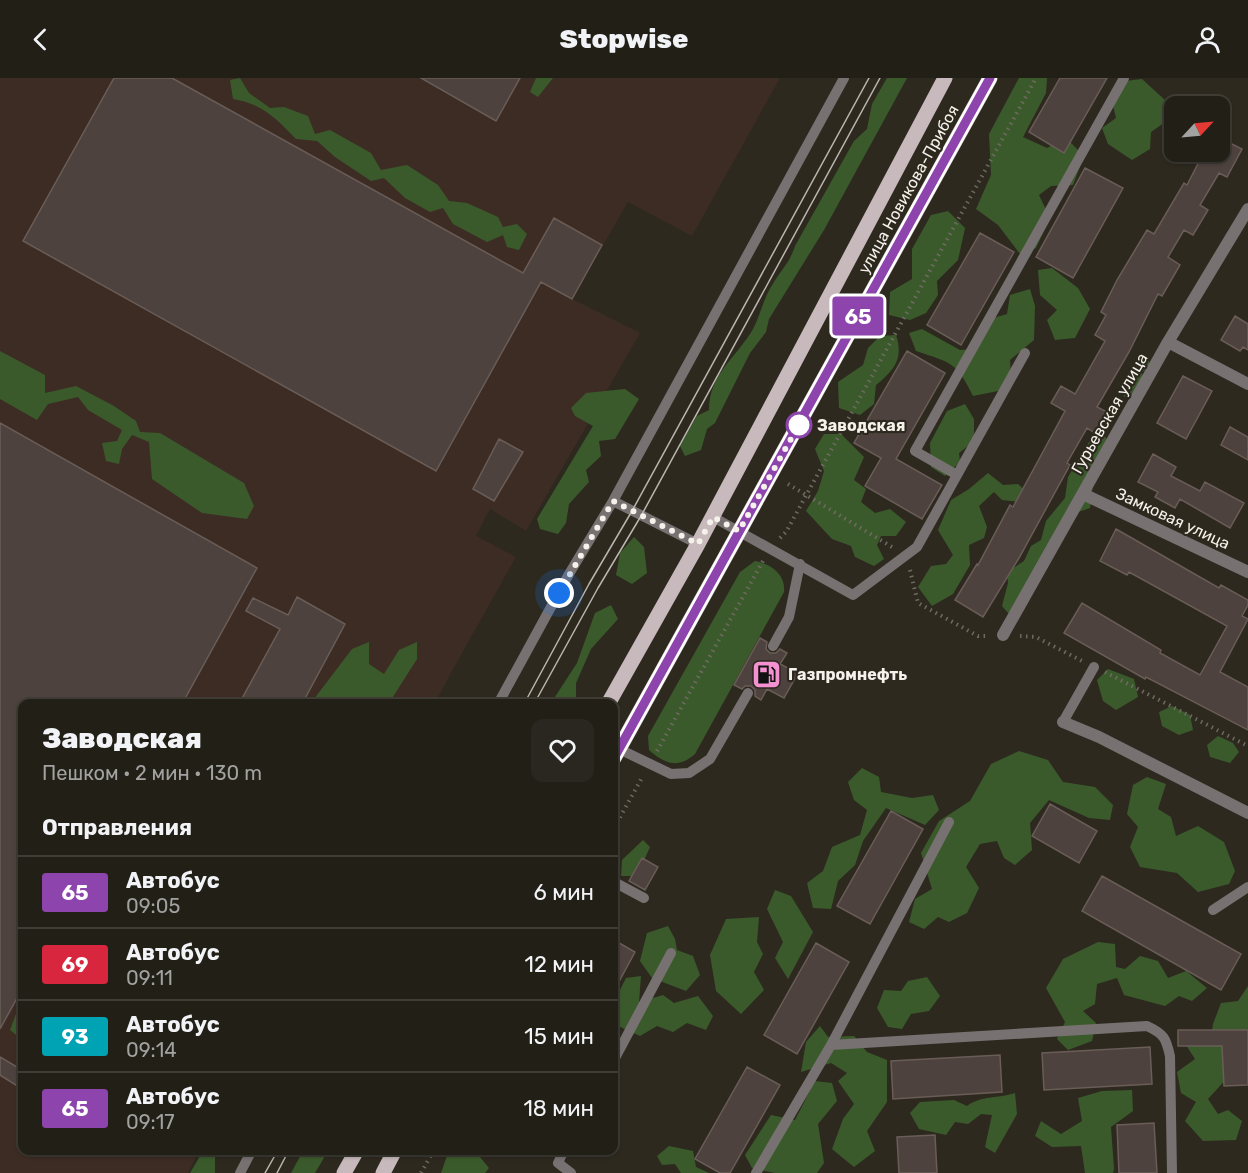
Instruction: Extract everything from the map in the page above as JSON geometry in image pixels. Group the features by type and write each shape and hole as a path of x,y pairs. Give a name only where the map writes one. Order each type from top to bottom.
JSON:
{"main road":[{"name":"улица Новикова-Прибоя","path":"611,699 713,517 945,78"},
{"name":"улица Новикова-Прибоя","path":"618,750 990,78"},
{"path":"344,1173 354,1155"},
{"path":"383,1173 392,1155"}],"street":[{"name":"Гурьевская улица","path":"1003,635 1168,342 1248,209"},
{"path":"1168,342 1248,384"},
{"name":"Замковая улица","path":"1083,494 1248,572"},
{"path":"1063,722 1099,737 1248,813"}],"lane":[{"path":"501,699 569,574 613,501 844,78"},
{"path":"957,475 915,451 1124,78"},
{"path":"713,517 853,594 917,548 1025,354"},
{"path":"613,501 698,544"},
{"path":"773,646 789,616 800,564"},
{"path":"1063,722 1094,667"},
{"path":"618,755 650,764 671,774 689,773 710,759 748,693"},
{"path":"756,1173 831,1045 949,822"},
{"path":"618,884 644,898"},
{"path":"1213,910 1248,886"},
{"path":"618,1052 671,953"},
{"path":"831,1045 1147,1026 1157,1030 1166,1038 1170,1056 1172,1173"},
{"path":"240,1173 249,1155"},
{"path":"562,1155 558,1163 571,1173"}],"path":[{"path":"618,821 770,548 786,532 1036,78"},
{"path":"421,1173 431,1155"}],"shaded area":[{"path":"0,78 780,78 692,236 628,202 572,299 640,333 526,531 490,509 476,536 516,557 437,699 18,699 18,1155 197,1155 188,1173 0,1173"}],"green space":[{"path":"240,78 249,93 270,108 284,107 308,116 315,134 330,130 371,153 381,170 407,165 438,185 449,201 467,203 498,217 503,227 517,224 527,234 519,250 507,247 503,235 487,242 453,224 443,208 430,212 405,198 384,178 371,181 335,157 317,141 296,139 260,108 233,99 230,80"},
{"path":"536,78 553,78 538,97 530,92"},
{"path":"887,78 907,78 824,230 769,319 766,332 750,353 715,423 707,429 701,450 685,456 680,446 697,416 709,410 710,397 719,376 753,329 771,287 788,261 854,141 867,129 872,104"},
{"path":"1019,78 1047,78 1046,93 1023,137 1047,148 1066,138 1084,156 1073,185 1051,186 1039,195 1050,218 1036,248 1020,254 998,225 976,209 991,175 989,134"},
{"path":"1142,79 1164,99 1164,123 1151,132 1150,149 1132,160 1108,144 1102,128 1116,118 1111,97 1117,82"},
{"path":"948,211 965,228 958,260 937,281 938,295 926,313 910,320 889,315 890,292 912,279 912,249 931,215"},
{"path":"1052,268 1078,288 1090,309 1075,338 1055,340 1047,320 1057,310 1040,295 1038,270"},
{"path":"1030,289 1035,306 1034,340 1010,360 1011,375 998,391 973,396 962,376 951,365 916,351 909,333 922,329 960,350 975,349 983,321 1007,314 1010,295"},
{"path":"896,335 898,357 892,369 876,385 874,404 860,415 839,408 838,382 863,365 868,348 880,336"},
{"path":"0,351 45,375 45,393 76,386 114,406 136,421 140,432 160,433 244,483 254,506 247,519 202,513 152,479 149,442 132,435 122,449 119,464 106,461 102,443 117,441 122,430 88,410 78,397 48,404 37,420 0,399"},
{"path":"1146,356 1151,366 1142,372 1143,382 1135,395 1124,397 1121,384 1133,366"},
{"path":"625,389 639,399 615,439 599,441 601,456 586,470 589,482 569,504 566,523 558,534 540,529 537,519 593,426 575,416 571,408 586,393"},
{"path":"965,404 974,419 974,441 959,453 960,462 945,476 931,467 930,443 947,411"},
{"path":"1103,432 1109,444 1099,461 1090,467 1094,478 1090,508 1069,515 1022,608 1008,613 1002,606 1008,583 1007,572 1024,561 1031,546 1041,540 1046,521 1065,498 1068,477 1089,442"},
{"path":"824,434 841,434 864,457 854,480 866,489 861,502 875,513 890,509 906,522 896,536 881,536 877,545 884,559 874,566 855,557 851,546 832,539 806,511 818,491 824,471 815,449"},
{"path":"988,473 1003,485 1018,484 1031,496 1031,503 1002,500 994,492 979,506 987,527 984,538 969,545 970,565 953,594 932,606 918,587 931,566 946,564 953,555 938,530 951,500"},
{"path":"634,537 644,547 647,573 632,584 616,575 620,553"},
{"path":"755,561 776,571 783,580 784,592 695,754 677,763 661,759 649,750 648,736 740,572"},
{"path":"611,605 618,619 591,649 576,683 576,699 554,699 577,663 595,613"},
{"path":"369,642 369,664 384,674 399,650 417,642 417,659 392,699 314,699 352,649"},
{"path":"1108,669 1134,679 1138,697 1116,710 1103,701 1097,680"},
{"path":"1172,706 1190,715 1193,730 1179,735 1162,726 1159,712"},
{"path":"1218,736 1233,743 1239,752 1230,763 1210,757 1207,745"},
{"path":"1019,751 1048,760 1063,782 1095,787 1113,805 1110,820 1089,818 1049,800 1030,823 1032,850 1015,865 1004,858 997,841 980,844 966,867 979,888 967,913 949,922 938,917 924,929 909,922 915,899 932,889 921,853 939,821 970,801 991,764"},
{"path":"862,768 879,777 881,792 912,798 933,795 939,810 925,825 886,808 863,841 855,865 838,881 831,909 813,908 807,883 823,871 832,847 860,835 867,810 854,800 848,782"},
{"path":"1147,777 1166,784 1158,809 1171,817 1176,836 1198,826 1224,842 1235,871 1229,884 1198,892 1177,873 1140,867 1130,847 1138,827 1127,814 1133,785"},
{"path":"643,840 650,847 637,876 621,876 622,860"},
{"path":"775,890 791,896 813,932 788,979 775,958 783,942 767,909"},
{"path":"759,917 757,942 763,954 754,972 764,990 741,1014 716,991 710,955 726,919"},
{"path":"668,926 675,939 677,950 693,956 700,975 686,991 652,978 640,961 647,933"},
{"path":"1098,942 1115,944 1116,967 1125,969 1140,956 1158,961 1168,978 1186,971 1207,988 1192,1001 1179,996 1165,1006 1124,995 1117,978 1097,984 1095,1004 1083,1011 1096,1023 1092,1041 1068,1050 1057,1039 1065,1022 1046,988 1063,959"},
{"path":"641,976 639,1002 663,995 674,1003 698,996 713,1016 706,1030 687,1023 673,1032 657,1026 640,1036 618,1026 618,995 626,978"},
{"path":"927,977 940,996 929,1011 911,1014 902,1029 888,1027 877,1008 884,990 901,991 908,981"},
{"path":"1248,986 1248,1066 1229,1076 1208,1099 1218,1114 1228,1110 1242,1121 1236,1140 1203,1141 1185,1121 1196,1102 1181,1093 1177,1072 1195,1059 1184,1042 1211,1037 1221,1003 1238,1001"},
{"path":"18,1008 18,1037 10,1030"},
{"path":"820,1026 828,1037 854,1036 867,1052 887,1060 887,1102 867,1131 875,1151 854,1167 832,1149 843,1119 854,1104 838,1081 847,1073 831,1063 801,1072 806,1042"},
{"path":"815,1081 832,1083 837,1101 818,1124 824,1163 817,1173 775,1173 752,1168 745,1155 771,1115 795,1120"},
{"path":"1132,1090 1133,1111 1111,1127 1113,1173 1085,1173 1081,1146 1052,1147 1035,1136 1041,1121 1061,1134 1082,1121 1078,1098 1102,1091"},
{"path":"1015,1093 1017,1114 995,1153 985,1147 992,1115 981,1114 968,1124 955,1122 946,1135 919,1129 910,1113 920,1102 954,1100 967,1106 978,1100"},
{"path":"669,1146 693,1151 696,1167 709,1173 681,1173 675,1164 662,1165 657,1156"},
{"path":"201,1155 215,1156 215,1173 190,1173"},
{"path":"301,1155 326,1155 315,1173 291,1173"},
{"path":"447,1155 478,1155 489,1168 485,1173 441,1173"}],"building":[{"path":"114,78 172,78 523,273 554,218 602,245 572,299 541,282 436,471 23,241"},
{"path":"421,78 520,78 496,121"},
{"path":"1060,78 1107,78 1064,153 1029,132"},
{"path":"1230,143 1242,149 1227,177 1219,173 1200,205 1208,210 1193,235 1184,230 1168,257 1180,265 1162,296 1158,294 1129,352 1097,407 1107,412 1095,433 1087,428 1067,463 1070,465 1019,558 983,617 955,600 978,565 1010,505 1013,507 1065,411 1051,403 1061,386 1075,394 1105,341 1095,335 1106,315 1101,312 1117,280 1147,230 1154,234 1184,183 1187,185 1199,162 1230,162"},
{"path":"1085,168 1123,188 1073,278 1036,257"},
{"path":"980,233 1014,252 961,345 927,325"},
{"path":"1235,316 1248,324 1248,350 1243,347 1240,351 1221,340"},
{"path":"907,351 945,373 896,459 942,485 922,519 865,486 881,458 854,443"},
{"path":"1183,376 1212,391 1186,439 1157,423"},
{"path":"0,423 257,568 185,699 18,699 18,996 0,1029"},
{"path":"1230,427 1248,437 1248,460 1221,445"},
{"path":"499,439 523,452 494,501 473,489"},
{"path":"1153,454 1176,467 1171,476 1200,491 1205,482 1244,503 1230,528 1180,499 1175,508 1155,497 1158,492 1138,482"},
{"path":"1116,529 1219,588 1221,585 1248,600 1242,616 1248,619 1220,672 1248,687 1248,730 1146,677 1145,679 1064,633 1082,603 1161,650 1160,653 1200,675 1227,626 1129,572 1127,575 1100,561"},
{"path":"297,597 345,624 305,699 242,699 280,629 246,611 253,598 288,615"},
{"path":"760,638 767,642 766,649 770,653 776,653 780,649 787,653 780,664 798,673 784,698 767,689 761,700 755,696 755,690 751,686 745,686 742,689 734,685"},
{"path":"1050,804 1097,831 1079,863 1032,836"},
{"path":"891,811 923,829 870,924 837,906"},
{"path":"642,858 658,867 645,890 629,881"},
{"path":"1102,876 1241,954 1221,990 1082,911"},
{"path":"618,942 635,952 618,984"},
{"path":"816,943 849,962 797,1054 764,1035"},
{"path":"1178,1030 1248,1030 1248,1085 1224,1086 1222,1046 1178,1046"},
{"path":"1150,1047 1152,1084 1044,1090 1042,1053"},
{"path":"1000,1055 1002,1092 893,1099 891,1061"},
{"path":"0,1057 18,1068 18,1086 0,1075"},
{"path":"747,1067 780,1085 730,1173 720,1173 695,1159"},
{"path":"1154,1123 1157,1173 1119,1173 1117,1125"},
{"path":"935,1135 937,1173 899,1173 897,1137"}],"tram line":[{"path":"527,699 869,78"},
{"path":"537,699 641,516 880,78"},
{"path":"265,1173 275,1155"},
{"path":"277,1173 286,1155"}],"bus line":[{"name":"65","path":"618,751 990,78"}],"place":[{"name":"Заводская","path":"799,425"},
{"name":"Газпромнефть","path":"767,674"}],"route":[{"path":"559,593 613,501 698,544 713,517 739,531 800,423 799,425"}]}
